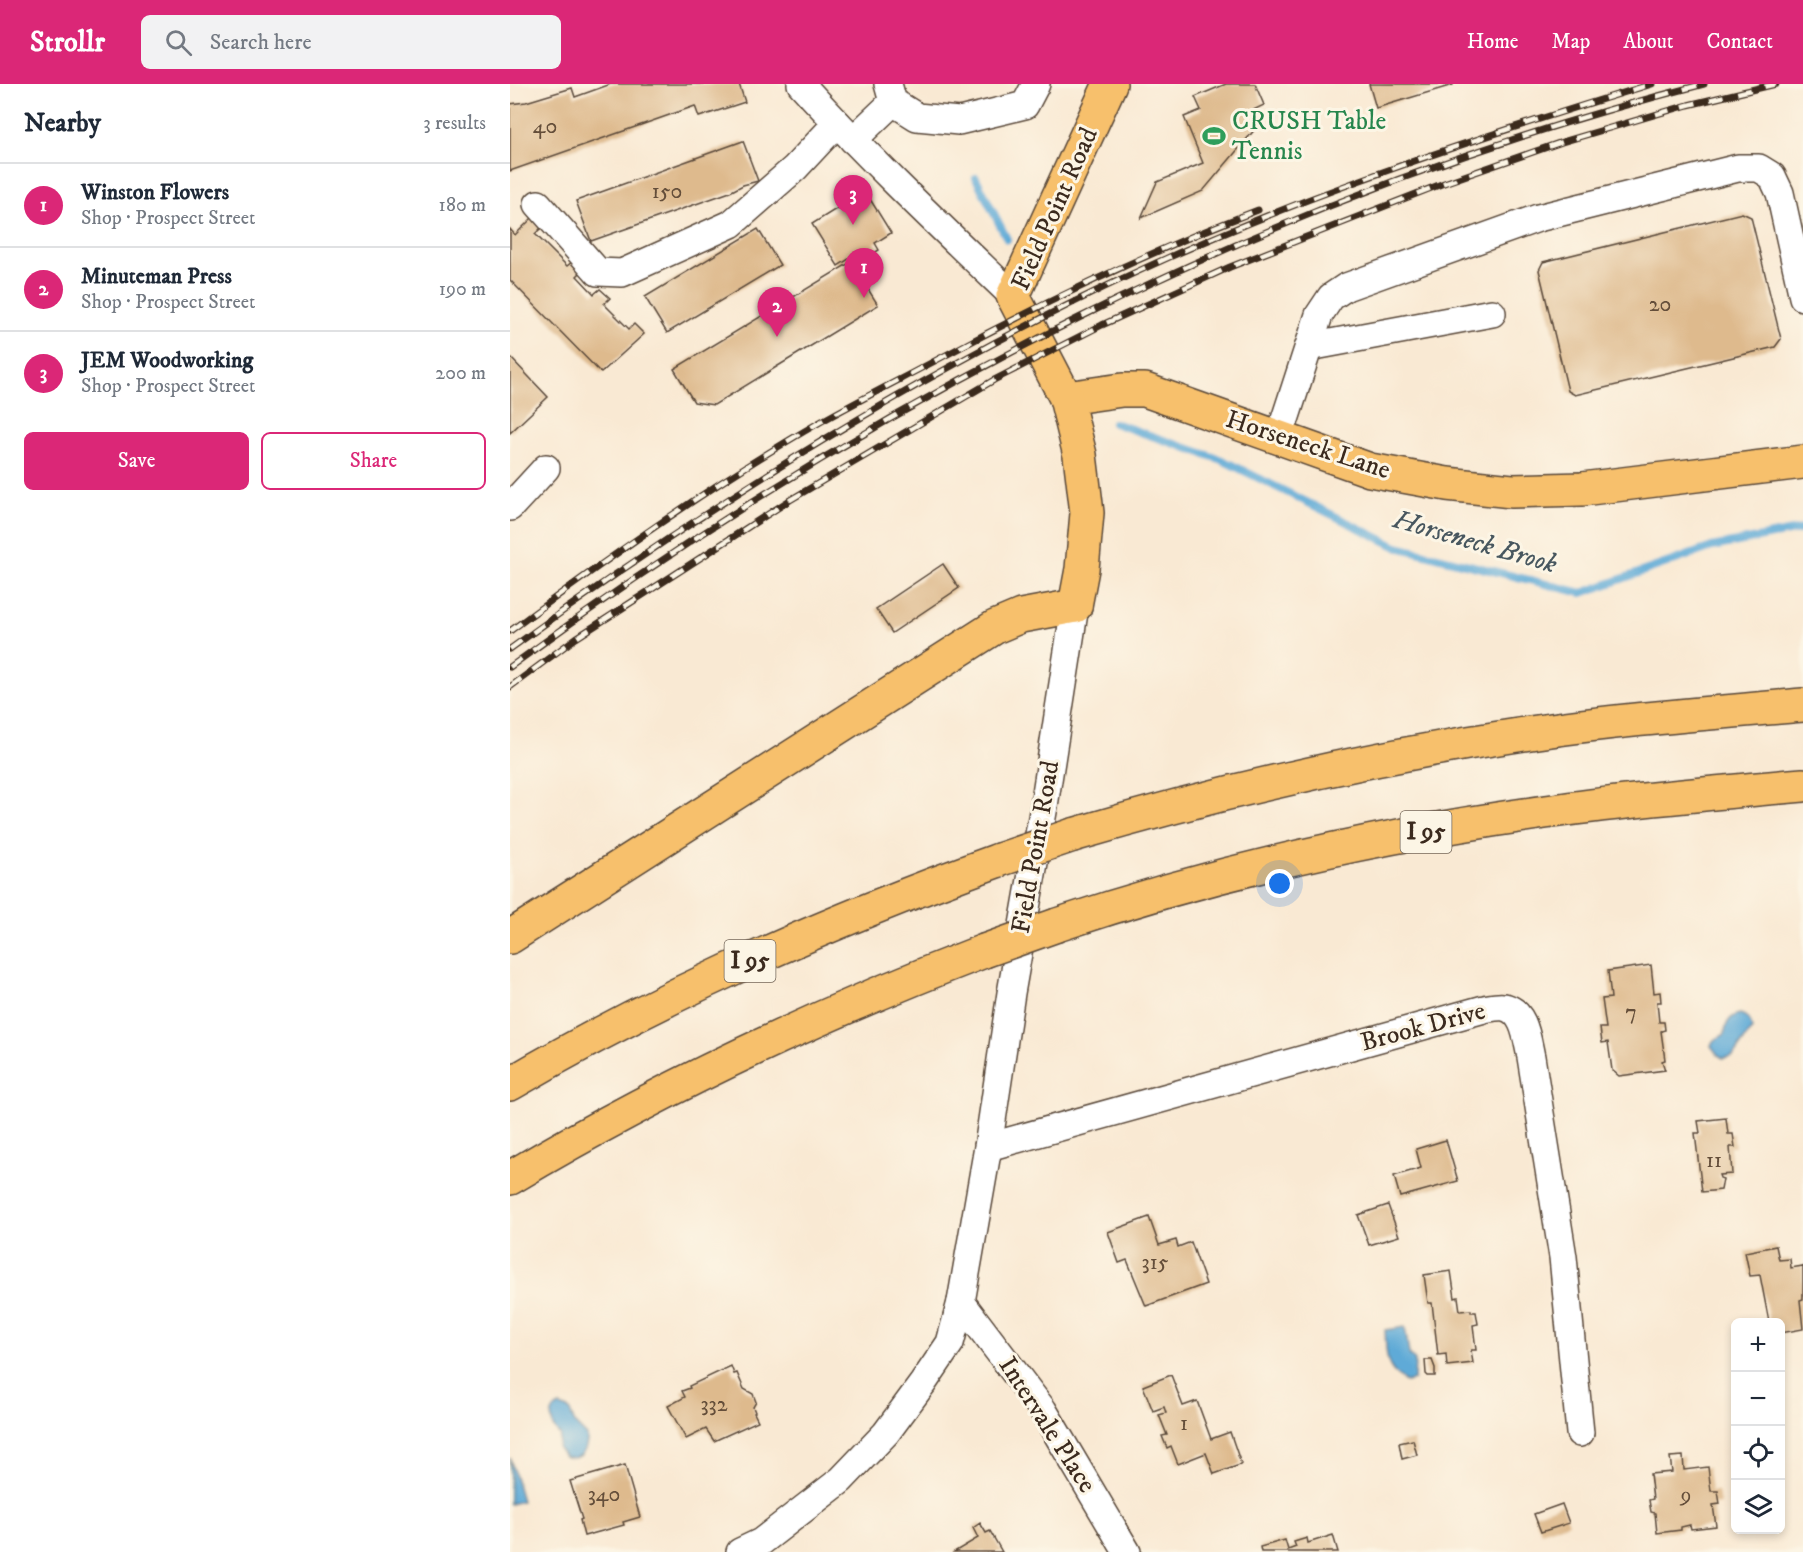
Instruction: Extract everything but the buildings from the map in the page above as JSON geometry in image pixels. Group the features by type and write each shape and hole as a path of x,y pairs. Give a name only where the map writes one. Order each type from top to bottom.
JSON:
{"main road":[{"name":"Field Point Road","path":"1075,606 1082,569 1087,513 1080,455 1066,398 1013,296 1110,84"},
{"name":"Horseneck Lane","path":"1066,398 1122,390 1145,390 1370,470 1447,484 1512,491 1582,489 1803,462"},
{"path":"510,937 995,627 1021,616 1048,609 1075,606"},
{"name":"I 95","path":"510,1084 618,1024 705,981 884,903 999,860 1161,809 1255,786 1444,747 1540,732 1803,705"},
{"name":"I 95","path":"510,1178 638,1106 814,1020 903,982 1057,925 1179,888 1273,863 1367,842 1559,810 1655,798 1803,785"}],"street":[{"path":"801,84 845,131 1013,296"},
{"path":"538,204 598,272 622,273 731,224 795,168 891,93 917,117 959,121 1025,105 1035,84"},
{"path":"1279,438 1319,315 1331,297 1346,287 1538,218 1738,168 1758,168 1772,176 1780,193 1803,297"},
{"path":"1309,347 1492,314"},
{"path":"510,507 546,468"},
{"name":"Field Point Road","path":"740,1552 761,1542 841,1479 886,1433 950,1342 961,1302 988,1147 1075,606"},
{"name":"Brook Drive","path":"988,1147 1484,1009 1503,1006 1515,1012 1523,1026 1531,1057 1563,1257 1580,1433"},
{"name":"Intervale Place","path":"961,1302 1043,1410 1127,1552"}],"water":[{"path":"1740,1014 1749,1019 1752,1029 1733,1056 1723,1058 1711,1046 1713,1041 1725,1034 1727,1024 1731,1019"},
{"path":"1405,1327 1409,1354 1415,1361 1414,1380 1406,1382 1390,1366 1386,1353 1385,1330"},
{"path":"560,1406 569,1409 575,1424 587,1436 584,1451 574,1458 564,1456 558,1448 560,1435 553,1427 551,1415 554,1409"},
{"path":"510,1458 522,1501 510,1504"}],"waterway":[{"name":"Horseneck Brook","path":"976,178 1007,239"},
{"name":"Horseneck Brook","path":"1114,423 1222,460 1397,547 1582,593 1712,547 1803,529"}],"railway":[{"path":"510,649 646,554 785,464 928,379 1074,302 1286,208 1504,130 1652,84"},
{"path":"510,667 647,571 787,480 931,396 1079,318 1231,247 1385,184 1543,130 1704,84"},
{"path":"510,687 576,638 790,500 994,380 1102,325 1230,267 1444,183 1562,142 1688,105 1776,84"},
{"path":"510,631 663,521 742,469 822,421 1062,296 1139,259 1258,210"}],"place":[{"name":"CRUSH Table Tennis","path":"1214,136"},
{"name":"JEM Woodworking","path":"853,225"},
{"name":"Winston Flowers","path":"864,298"},
{"name":"Minuteman Press","path":"777,337"}]}
